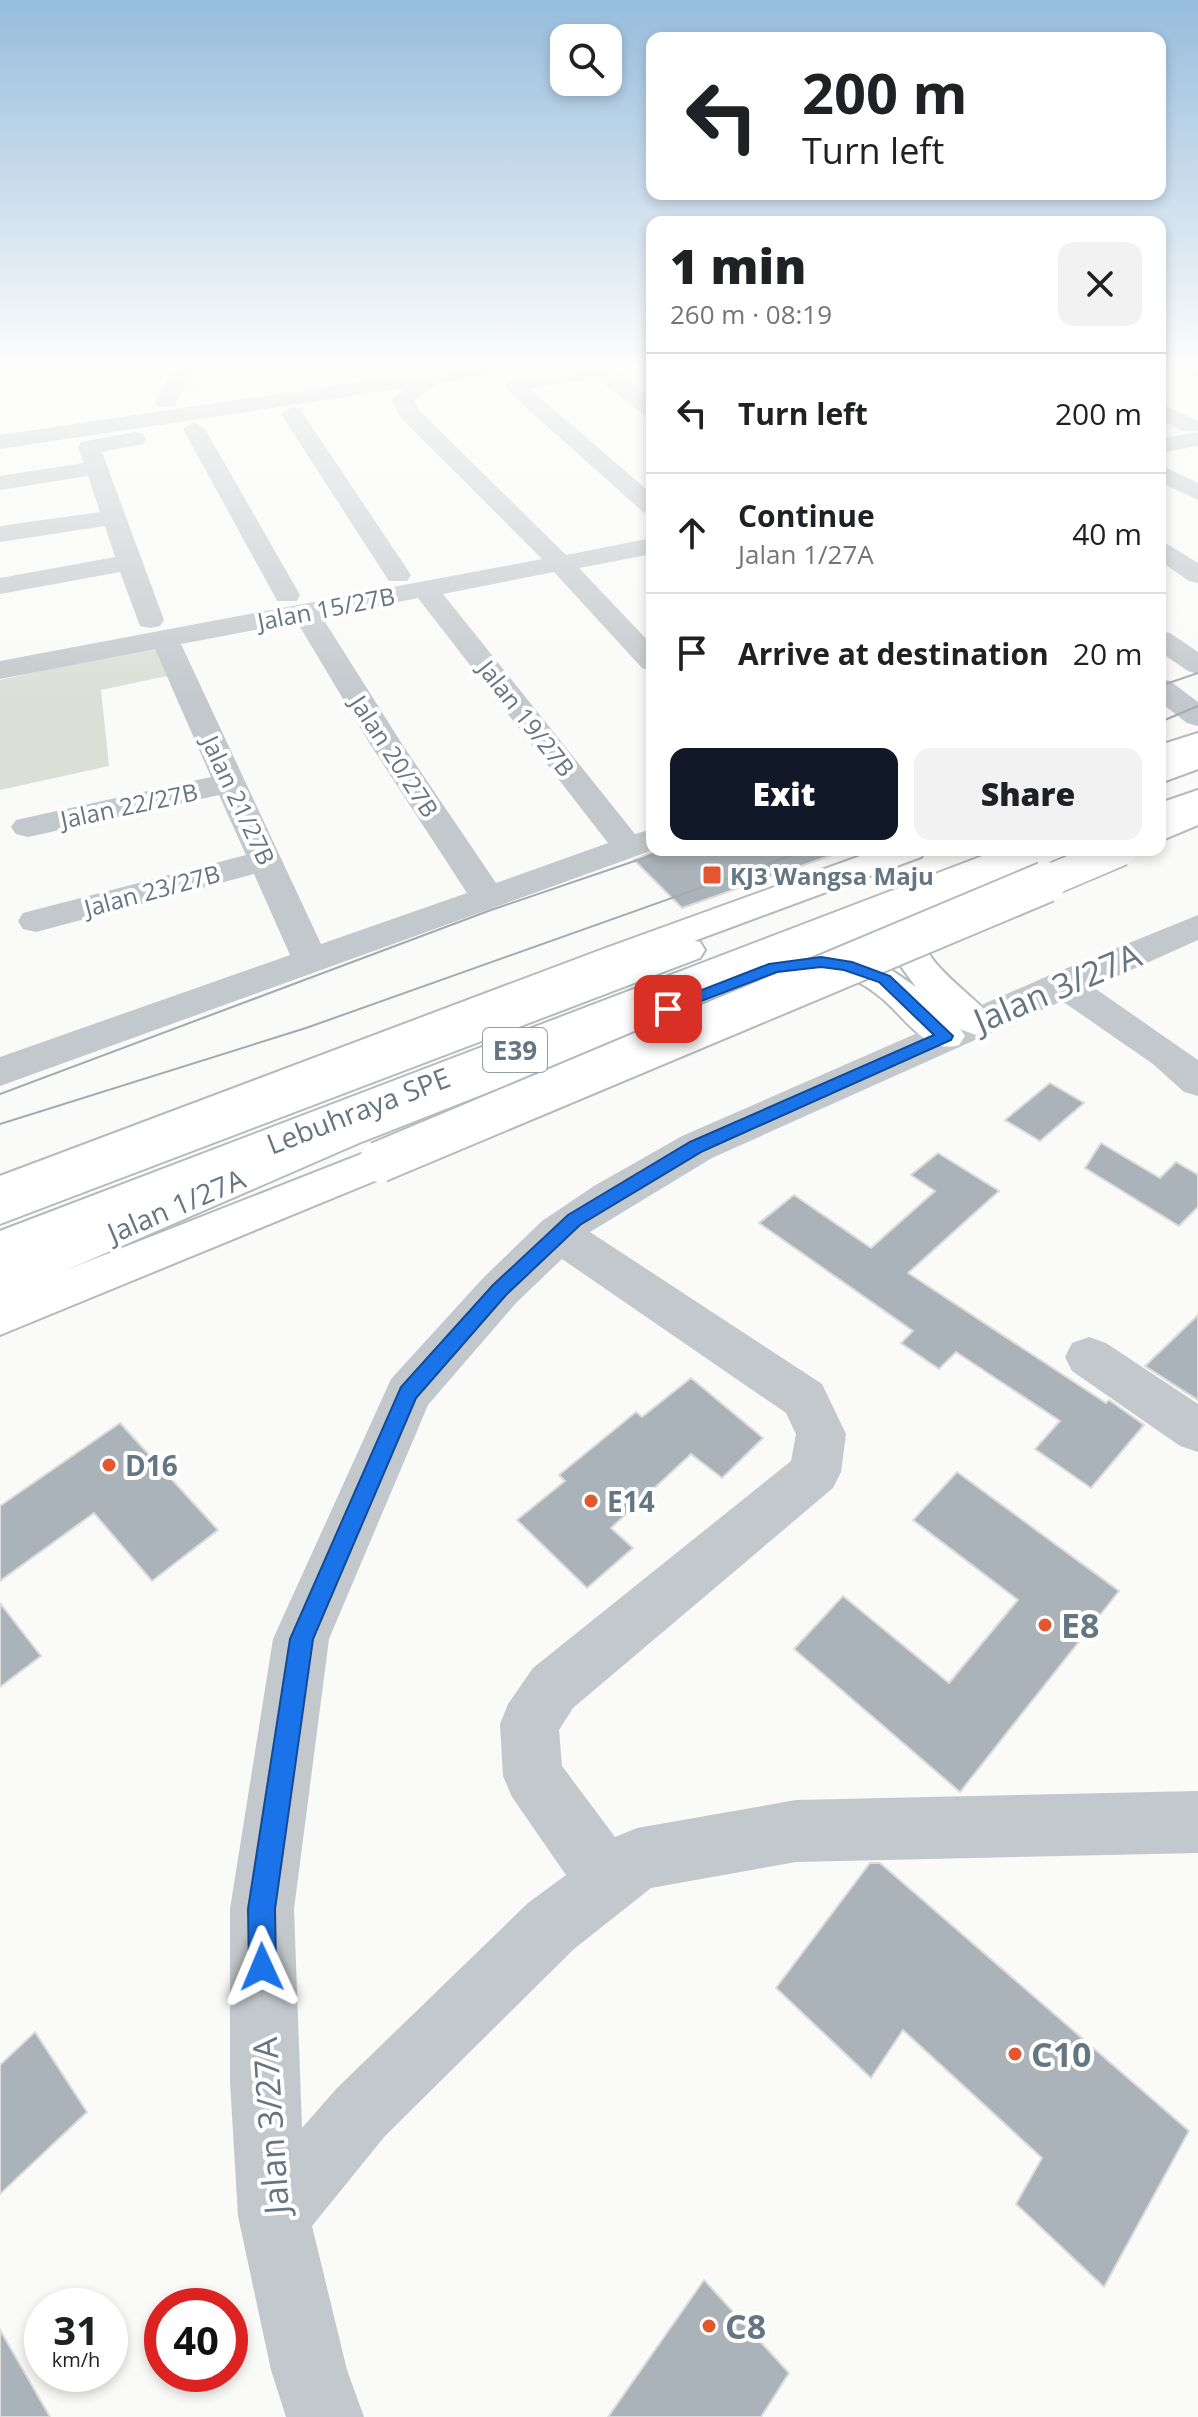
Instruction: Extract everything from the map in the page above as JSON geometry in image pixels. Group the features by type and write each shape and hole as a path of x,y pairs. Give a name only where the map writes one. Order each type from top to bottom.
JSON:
{"main road":[{"path":"1166,752 1198,742"},
{"path":"1166,771 1198,758"},
{"path":"1166,797 1198,785"},
{"path":"1166,812 1198,800"},
{"path":"1166,828 1198,812"},
{"path":"0,1193 616,957 893,856"},
{"name":"Lebuhraya SPE","path":"0,1206 939,856"},
{"name":"Lebuhraya SPE","path":"0,1249 1014,856"},
{"name":"Jalan 1/27A","path":"0,1281 344,1133 1051,856"},
{"path":"0,1316 379,1162 1107,856"},
{"path":"924,907 911,921 905,935 908,950 930,977 960,1029"},
{"path":"774,967 821,962 846,965 884,979 960,1029"}],"street":[{"path":"0,483 19,478"},
{"name":"Jalan 21/27B","path":"99,478 112,518 158,630 267,860 311,962"},
{"name":"Jalan 20/27B","path":"223,478 296,603 489,899"},
{"path":"334,478 398,575"},
{"path":"468,478 553,555 646,656"},
{"path":"617,478 646,502"},
{"path":"1170,478 1198,493"},
{"path":"0,534 112,518"},
{"name":"Jalan 15/27B","path":"296,603 425,589 646,530"},
{"name":"Jalan 15/27B","path":"0,670 158,630 296,603 398,575 646,547"},
{"path":"1166,554 1198,575"},
{"path":"0,586 130,562"},
{"name":"Jalan 19/27B","path":"425,589 640,843"},
{"name":"Jalan 15/27B","path":"0,648 158,630"},
{"path":"1166,643 1198,665"},
{"path":"1166,692 1198,717"},
{"path":"1166,750 1198,727"},
{"name":"Jalan 22/27B","path":"28,827 229,783"},
{"path":"0,1072 640,843"},
{"name":"Jalan 23/27B","path":"36,921 267,860"},
{"name":"Jalan 3/27A","path":"325,2417 309,2370 274,2216 264,2082 262,1909 301,1639 408,1393 500,1290 558,1233 609,1197 697,1147 1198,926"},
{"path":"1063,984 1167,1055 1198,1082"},
{"path":"558,1233 805,1399 821,1434 815,1472 553,1688 529,1724 533,1776 608,1881"},
{"path":"1089,1357 1198,1431"},
{"path":"274,2216 361,2112 551,1926 637,1859 796,1831 1198,1822"}],"shaded area":[{"path":"160,644 172,675 101,690 109,766 0,790 0,680"}],"building":[{"name":"KJ3 Wangsa Maju","path":"646,855 829,856 682,908 634,860"},
{"path":"1050,1083 1084,1103 1040,1141 1005,1120"},
{"path":"1101,1143 1160,1178 1176,1162 1198,1175 1198,1207 1179,1226 1085,1168"},
{"path":"938,1153 999,1191 908,1273 1144,1425 1091,1488 1035,1449 1060,1421 956,1352 939,1369 901,1343 913,1331 759,1223 794,1195 871,1248 935,1191 911,1175"},
{"path":"1198,1315 1198,1400 1145,1366"},
{"name":"E14","path":"691,1378 763,1438 722,1478 691,1454 611,1528 633,1548 587,1588 517,1520 565,1481 559,1475 636,1412 642,1417"},
{"name":"D16","path":"120,1423 218,1530 152,1581 94,1513 0,1581 0,1506"},
{"name":"E8","path":"957,1472 1119,1591 960,1792 794,1649 843,1596 949,1683 1018,1600 913,1520"},
{"path":"0,1603 41,1656 0,1687"},
{"name":"C10","path":"870,1863 880,1863 1189,2131 1104,2287 1016,2204 1042,2158 903,2030 871,2078 776,1988"},
{"path":"35,2032 87,2112 0,2194 0,2065"},
{"name":"C8","path":"704,2280 789,2373 761,2417 608,2417"},
{"path":"0,2330 24,2372 24,2392 36,2392 50,2417 0,2417"}],"tram line":[{"path":"1166,684 1198,673"},
{"path":"1166,719 1198,706"},
{"path":"0,1094 491,910 649,856"},
{"path":"0,1124 306,1028 790,856"}],"place":[{"name":"KJ3 Wangsa Maju","path":"712,875"},
{"name":"D16","path":"109,1465"},
{"name":"E14","path":"591,1501"},
{"name":"E8","path":"1045,1625"},
{"name":"C10","path":"1015,2054"},
{"name":"C8","path":"709,2326"}],"route":[{"path":"262,1967 262,1909 301,1639 408,1393 500,1290 574,1220 697,1147 945,1036 884,979 846,965 821,962 774,967 668,1009"}]}
